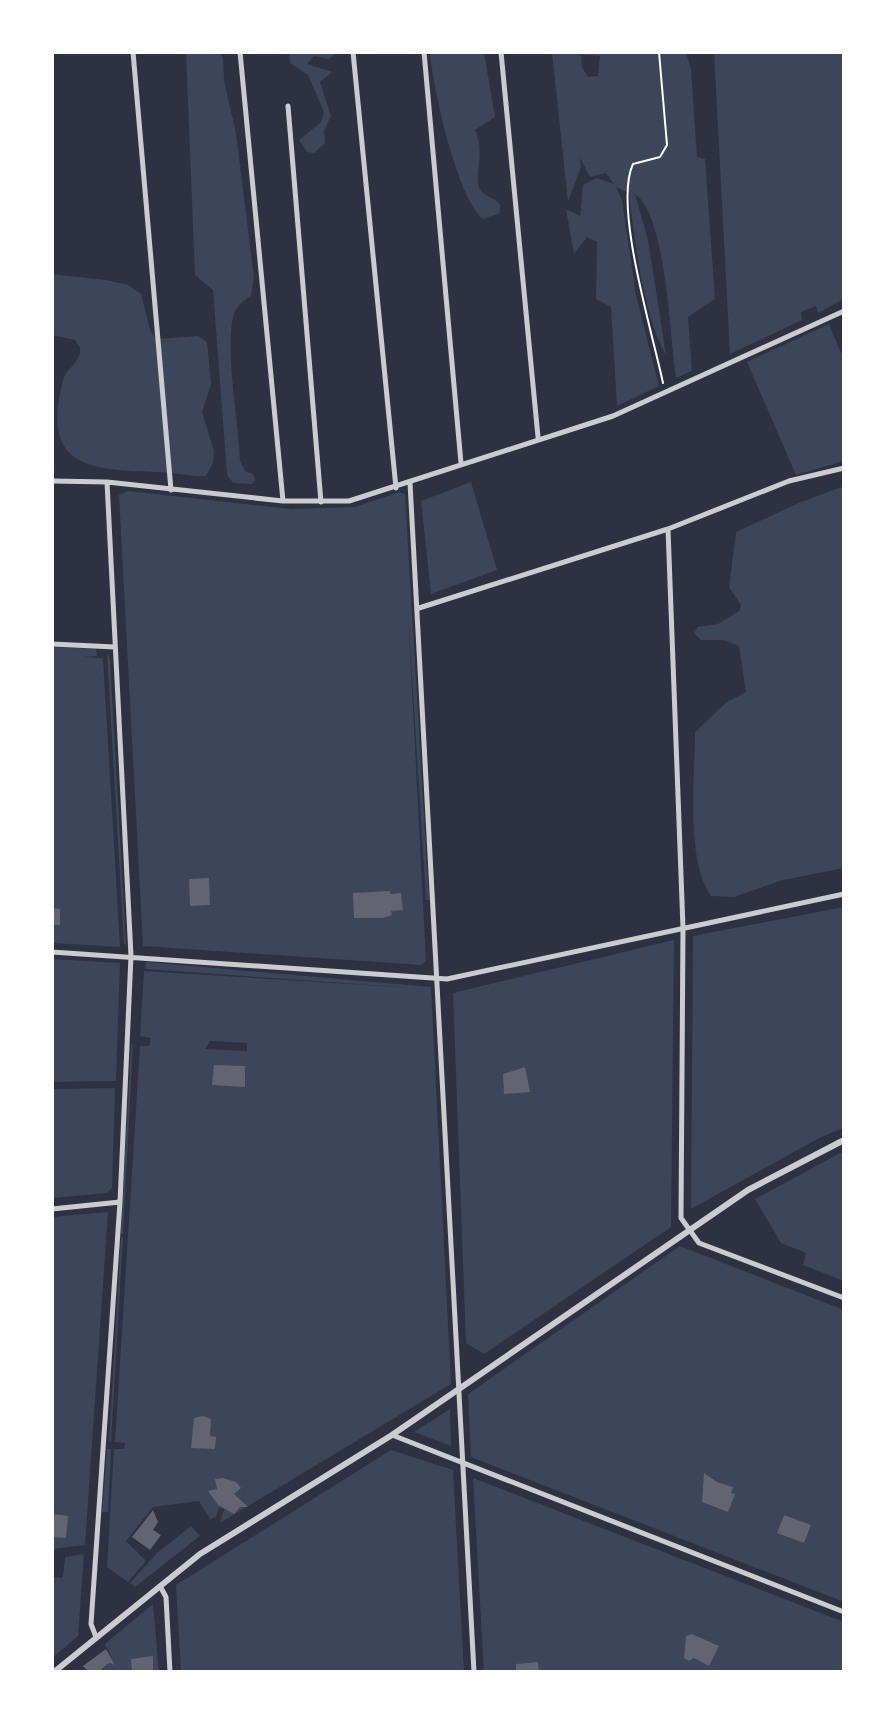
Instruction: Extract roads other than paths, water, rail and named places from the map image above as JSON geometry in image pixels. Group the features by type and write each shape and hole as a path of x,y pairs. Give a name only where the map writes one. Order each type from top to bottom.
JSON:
{"street":[{"path":"133,52 171,490"},
{"path":"240,52 283,501"},
{"path":"353,52 396,488"},
{"path":"424,52 461,463"},
{"path":"501,52 538,437"},
{"path":"288,106 321,502"},
{"path":"52,481 107,482 283,501 349,501 396,488 538,437 613,416 844,311"},
{"path":"419,608 668,529 789,481 844,468"},
{"path":"96,1637 91,1624 120,1202 131,956 107,482"},
{"path":"410,483 474,1672"},
{"path":"668,529 683,928 681,1218 699,1243 844,1298"},
{"path":"52,644 115,647"},
{"path":"52,952 456,978 844,894"},
{"path":"54,1672 214,1544 392,1435 687,1230 793,1164 844,1140"},
{"path":"52,1209 120,1202"},
{"path":"392,1435 844,1612"},
{"path":"160,1585 166,1597 170,1672"}]}
